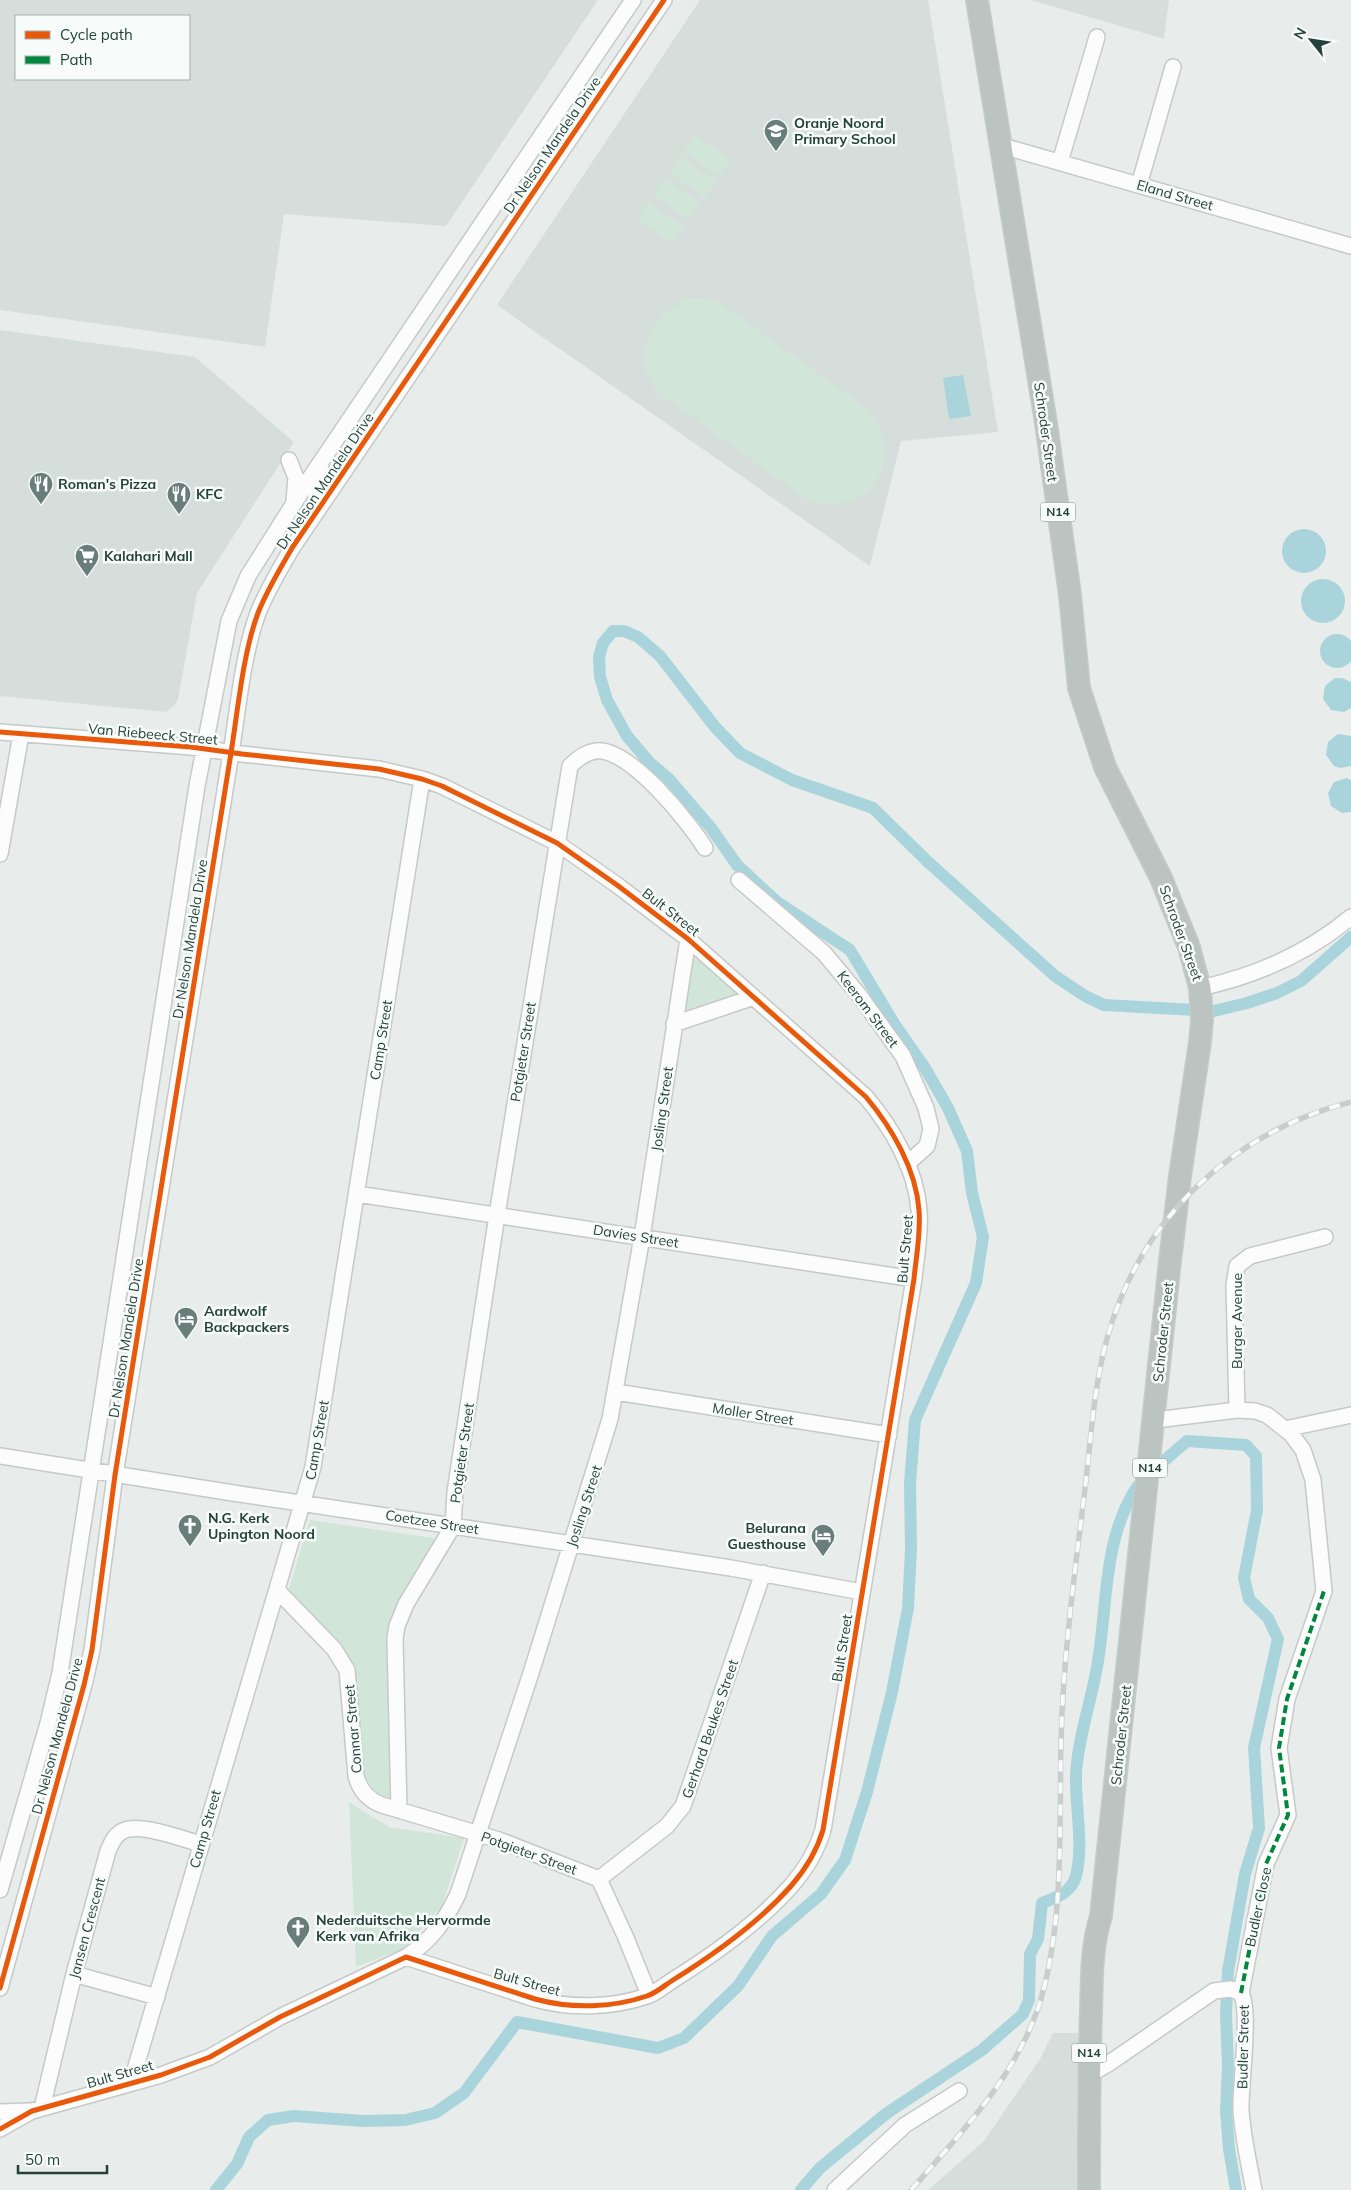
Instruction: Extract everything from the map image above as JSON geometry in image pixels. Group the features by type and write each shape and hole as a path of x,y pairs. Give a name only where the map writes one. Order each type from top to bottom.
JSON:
{"highway":[{"name":"Schroder Street","path":"977,0 999,145 1046,423 1070,595 1079,688 1104,767 1161,878 1188,947 1201,1004 1179,1183 1101,1916 1106,1936 1095,2071 1089,2190"},
{"name":"Schroder Street","path":"1095,2071 1101,2190"}],"street":[{"name":"Dr Nelson Mandela Drive","path":"0,1890 48,1724 60,1673 91,1470 116,1324 204,748 225,640 234,607 248,576 294,503 633,0"},
{"name":"Dr Nelson Mandela Drive","path":"0,1988 92,1650 115,1475 231,753 252,634 258,614 278,572 313,517 664,0"},
{"path":"1060,162 1096,37"},
{"path":"1139,185 1173,67"},
{"name":"Eland Street","path":"999,145 1351,246"},
{"path":"313,517 317,471 358,451"},
{"path":"289,460 296,478 294,503"},
{"name":"Van Riebeeck Street","path":"0,732 204,748 231,753 379,769 422,779"},
{"path":"0,854 21,734"},
{"name":"Potgieter Street","path":"599,1879 479,1834 399,1810 395,1640 397,1626 406,1604 453,1526 455,1492 497,1215 569,768 583,756 596,751 604,751 633,766 684,817 705,848"},
{"name":"Bult Street","path":"0,2112 37,2109 183,2068 210,2056 280,2017 406,1957 535,1999 555,2003 602,2005 649,1995 687,1971 770,1906 792,1885 819,1844 831,1788 914,1279 919,1234 919,1208 907,1164 888,1126 866,1098 751,998 688,939 617,885 557,843 490,808 422,779"},
{"name":"Camp Street","path":"131,2083 200,1844 304,1503 316,1454 422,779"},
{"name":"Keerom Street","path":"740,880 824,953 859,995 903,1056 926,1108 931,1129 927,1146 907,1164"},
{"path":"1201,1004 1222,983 1280,962 1314,945 1351,916"},
{"name":"Josling Street","path":"406,1957 429,1940 443,1922 458,1894 602,1450 616,1392 688,939"},
{"path":"674,1024 751,998"},
{"name":"Davies Street","path":"357,1194 914,1279"},
{"name":"Burger Avenue","path":"1238,1410 1234,1285 1237,1266 1250,1256 1325,1237"},
{"name":"Moller Street","path":"616,1392 889,1435"},
{"path":"1155,1420 1238,1410 1254,1411 1267,1416 1285,1429 1351,1415"},
{"name":"Budler Close","path":"1230,1990 1266,1864 1288,1815 1279,1748 1287,1699 1324,1591 1313,1480 1303,1450 1285,1429"},
{"name":"Coetzee Street","path":"0,1456 763,1573 862,1592"},
{"name":"Gerhard Beukes Street","path":"599,1879 667,1826 683,1806 763,1573"},
{"name":"Connar Street","path":"277,1590 334,1649 346,1666 354,1764 359,1786 368,1798 374,1802 399,1810"},
{"name":"Jansen Crescent","path":"37,2109 108,1851 118,1835 130,1828 137,1828 200,1844"},
{"path":"599,1879 649,1995"},
{"path":"74,1974 157,1997"},
{"path":"1095,2071 1206,1995 1230,1990"},
{"name":"Budler Street","path":"1230,1990 1244,2001 1242,2125 1254,2190"},
{"path":"835,2190 905,2125 959,2091"},
{"name":"Bult Street","path":"0,2129 37,2109"}],"shaded area":[{"path":"0,0 598,0 446,226 284,214 265,347 0,310"},
{"name":"Oranje Noord Primary School","path":"700,0 928,0 998,432 901,441 870,566 497,305"},
{"path":"1031,0 1169,0 1164,39"},
{"name":"Kalahari Mall","path":"0,330 195,357 294,442 197,593 178,700 166,712 0,696"},
{"path":"1053,2033 1080,2033 1079,2190 928,2190 984,2141 1040,2059"}],"green space":[{"path":"696,136 731,160 719,176 684,151"},
{"path":"681,157 716,181 705,197 670,173"},
{"path":"665,179 701,203 689,219 654,195"},
{"path":"648,203 684,227 672,243 637,219"},
{"path":"689,298 705,298 720,303 870,411 881,430 885,448 883,466 876,481 864,493 849,501 830,504 809,501 658,392 649,378 645,365 645,351 648,338 664,315"},
{"path":"687,950 739,995 679,1015"},
{"path":"310,1520 440,1539 391,1617 395,1799 371,1793 363,1777 353,1667 288,1592"},
{"path":"349,1802 389,1827 464,1838 442,1906 405,1948 356,1967"}],"water":[{"path":"963,375 971,416 949,419 943,378"},
{"path":"1308,529 1320,535 1325,542 1325,560 1320,567 1313,572 1300,573 1292,570 1285,563 1282,547 1285,539 1292,532"},
{"path":"1327,579 1339,585 1344,592 1344,610 1339,617 1332,622 1319,623 1311,620 1304,613 1301,597 1304,589 1311,582"},
{"path":"1337,634 1349,639 1352,645 1352,657 1349,663 1337,668 1325,663 1320,651 1325,639"},
{"path":"1335,678 1342,678 1351,682 1351,708 1344,712 1331,710 1323,699 1325,686"},
{"path":"1338,734 1351,736 1351,766 1340,768 1334,766 1326,755 1328,742"},
{"path":"1347,778 1351,780 1351,812 1342,813 1331,806 1328,793 1334,782"}],"waterway":[{"path":"216,2190 237,2164 249,2137 268,2120 294,2116 363,2121 405,2120 435,2113 464,2093 517,2022 658,2048 684,2038 738,1986 772,1936 821,1894 845,1860 867,1792 892,1692 908,1608 911,1549 910,1483 915,1420 976,1283 983,1237 972,1193 967,1151 948,1108 925,1068 895,1025 850,950 777,902 737,865 711,828 668,778 649,762 627,736 607,700 600,677 599,657 603,643 613,631 624,631 638,637 660,656 715,727 740,753 792,780 873,808 927,861 1055,976 1085,996 1104,1005 1214,1011 1247,1003 1277,993 1301,981 1351,937"},
{"path":"1165,1460 1187,1441 1246,1445 1256,1456 1257,1510 1244,1578 1249,1599 1268,1618 1278,1639 1254,1748 1259,1828 1245,1874 1228,1971 1226,2111 1229,2149 1236,2190"},
{"path":"801,2190 820,2168 887,2113 982,2050 1023,2014 1029,2000 1030,1954 1038,1939 1042,1903 1058,1896 1071,1887 1076,1876 1079,1851 1076,1787 1079,1747 1097,1667 1112,1551 1126,1507 1137,1487"}],"railway":[{"path":"911,2190 983,2106 1014,2061 1037,2011 1046,1980 1052,1947 1059,1878 1062,1711 1073,1588 1099,1375 1108,1335 1123,1292 1144,1253 1169,1217 1198,1186 1231,1158 1268,1134 1308,1116 1351,1102"}],"marked path":[{"path":"1241,1993 1266,1864 1288,1815 1279,1748 1287,1699 1324,1591"}],"cycle path":[{"path":"0,1988 92,1650 115,1475 242,681 248,646 258,613 292,548 664,0"},
{"path":"0,732 191,747 379,769 422,779 442,786 557,843 617,885 688,939 866,1097 885,1122 908,1164 917,1195 919,1210 919,1236 914,1279 823,1830 806,1867 779,1899 751,1925 704,1960 654,1993 634,2000 591,2006 549,2002 406,1957 280,2017 210,2057 161,2075 32,2111 0,2129"}],"place":[{"name":"Oranje Noord Primary School","path":"776,152"},
{"name":"Roman's Pizza","path":"41,505"},
{"name":"KFC","path":"179,515"},
{"name":"Kalahari Mall","path":"87,577"},
{"name":"Aardwolf Backpackers","path":"186,1340"},
{"name":"N.G. Kerk Upington Noord","path":"190,1547"},
{"name":"Belurana Guesthouse","path":"823,1557"},
{"name":"Nederduitsche Hervormde Kerk van Afrika","path":"298,1949"}]}
